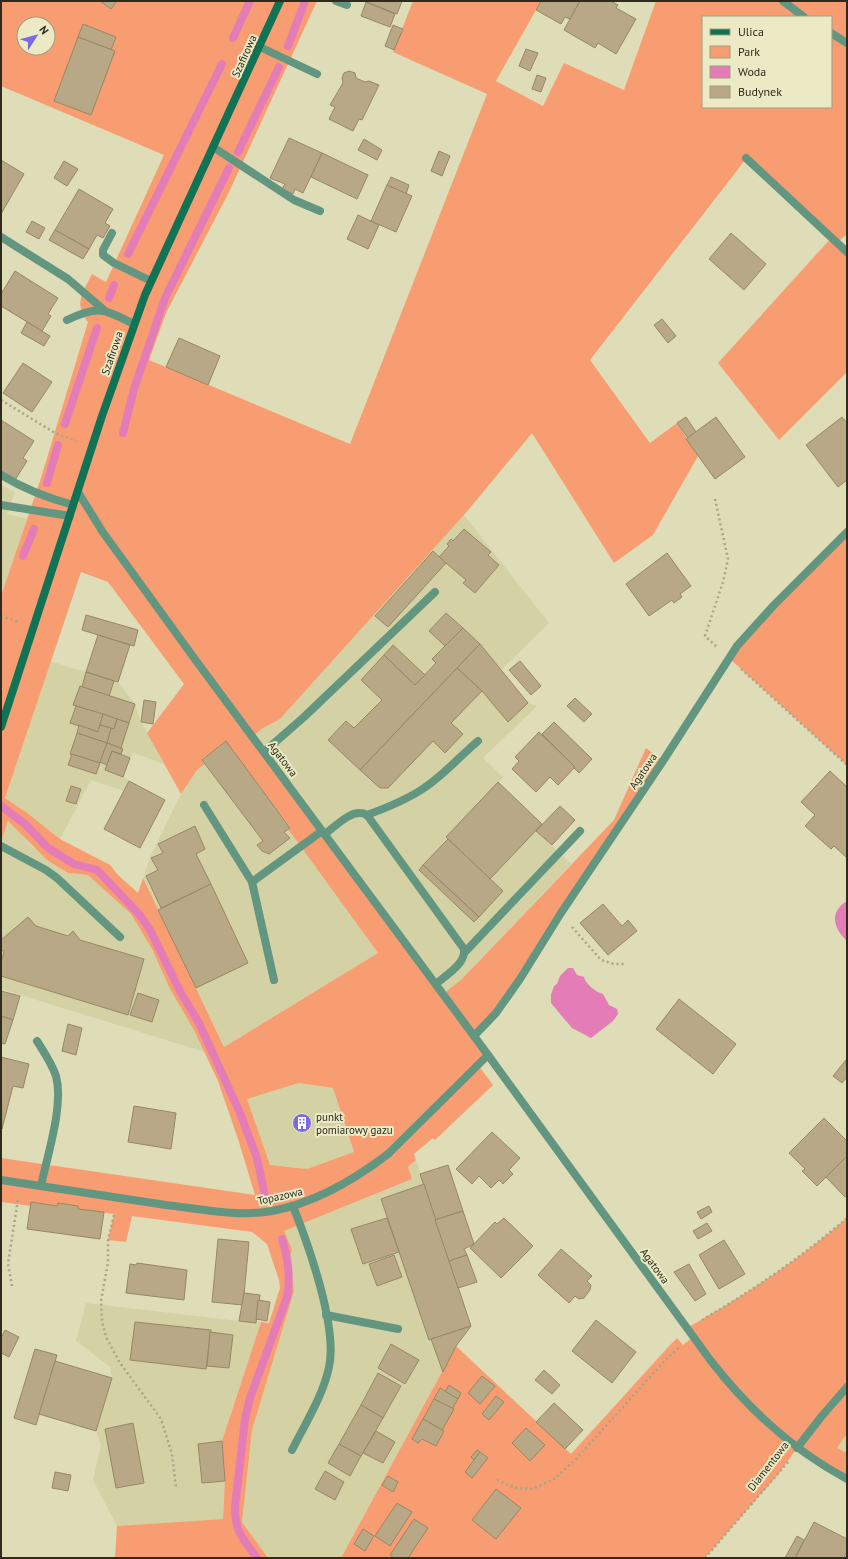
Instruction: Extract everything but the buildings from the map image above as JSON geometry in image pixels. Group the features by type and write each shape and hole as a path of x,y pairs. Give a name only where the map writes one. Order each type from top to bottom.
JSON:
{"street":[{"name":"Szafirowa","path":"1,727 92,446 134,324 151,281 280,1"},
{"path":"336,1 347,5"},
{"path":"783,1 803,16"},
{"path":"832,34 847,43"},
{"path":"260,47 317,74"},
{"path":"213,147 294,200 320,211"},
{"path":"746,158 847,252"},
{"path":"112,233 103,250 103,255 151,281"},
{"path":"1,237 68,279 104,310 134,324"},
{"path":"67,320 88,311 104,310"},
{"path":"1,475 21,487 43,496 73,505"},
{"name":"Agatowa","path":"78,492 107,537 323,833 436,984 693,1337 739,1395 762,1419 797,1448 847,1479"},
{"path":"1,505 70,516"},
{"name":"Agatowa","path":"474,1036 496,1013 663,761 728,658 745,635 847,532"},
{"path":"264,752 304,717 435,592"},
{"path":"368,815 422,790 441,776 478,741"},
{"path":"204,804 252,882 274,980"},
{"path":"252,882 323,833 354,814 364,813 368,815 463,945 465,952"},
{"path":"436,984 460,963 465,952 580,831"},
{"path":"1,846 46,870 57,878 120,937"},
{"path":"37,1041 53,1068 56,1078 58,1099 41,1186"},
{"name":"Topazowa","path":"1,1180 214,1211 260,1213 293,1206 328,1192 376,1163 439,1105 488,1055"},
{"path":"292,1450 323,1386 329,1367 330,1343 326,1315 309,1248 293,1206"},
{"path":"326,1315 398,1329"},
{"name":"Diamentowa","path":"797,1448 821,1416 847,1387"}],"path":[{"path":"1,400 55,433 92,446"},
{"path":"715,499 728,559 723,582 705,636 847,765"},
{"path":"561,913 601,960 614,964 626,964"},
{"path":"12,1286 8,1264 20,1183"},
{"path":"118,1198 108,1240 108,1262 101,1301 102,1322 107,1338 120,1363 161,1420 172,1454 176,1487"},
{"path":"687,1328 749,1292 823,1239 847,1218"},
{"path":"497,1480 515,1488 533,1489 554,1479 576,1459 669,1356 693,1337"},
{"name":"Diamentowa","path":"705,1558 780,1472 797,1448"}],"shaded area":[{"path":"1,485 15,492 7,514 27,519 1,596"},
{"path":"464,515 549,623 501,670 528,703 537,706 483,758 503,777 498,783 542,824 537,831 571,864 462,979 443,994 252,737 263,728 280,719"},
{"path":"50,661 118,682 135,704 141,722 164,764 133,753 123,776 129,781 124,791 91,780 60,839 26,812 5,798"},
{"path":"226,741 290,828 301,847 378,953 224,1047 143,878 150,857 181,794 197,770 205,764 202,760"},
{"path":"8,821 16,827 30,845 68,873 88,875 131,914 152,949 170,989 205,1052 1,989 1,842"},
{"path":"299,1083 333,1088 354,1153 307,1169 270,1165 246,1099"},
{"path":"416,1160 424,1184 456,1346 341,1558 268,1558 242,1522 252,1430 294,1291 289,1260 292,1250 283,1231 412,1179 408,1167"},
{"path":"86,1303 239,1321 261,1322 230,1415 223,1519 117,1526 93,1480 101,1445 96,1431 112,1378 110,1367 76,1341"},
{"path":"847,1434 847,1453 837,1448"}],"green space":[{"path":"1,1 317,1 229,192 166,313 149,360 350,444 487,94 393,52 413,1 541,1 496,81 543,106 564,63 624,90 656,1 847,1 847,234 838,242 847,252 847,372 779,440 718,363 832,237 746,159 590,360 650,443 677,423 698,456 653,535 614,563 532,433 464,515 280,719 263,728 252,737 443,994 462,979 614,820 646,748 663,761 520,979 474,1036 488,1055 478,1065 493,1085 435,1140 433,1138 414,1154 416,1160 408,1167 412,1179 284,1231 292,1250 289,1260 294,1291 252,1430 242,1522 268,1558 115,1558 117,1526 223,1519 225,1481 222,1441 261,1322 269,1323 280,1288 279,1280 267,1244 252,1232 132,1216 126,1242 108,1240 114,1214 78,1209 78,1206 58,1203 57,1206 31,1202 31,1206 1,1202 1,1158 255,1195 218,1081 194,1030 170,989 152,949 131,914 88,875 68,873 47,860 8,821 1,842 1,596 41,478 88,322 83,316 80,304 83,292 92,274 106,282 164,155 1,86","holes":["81,572 108,582 184,684 147,733 181,794 197,770 205,764 202,759 226,742 290,827 288,829 378,953 224,1047 143,878 138,893 117,874 110,865 60,839 26,812 5,798","299,1083 333,1088 354,1152 307,1169 270,1165 247,1099"]},
{"path":"847,532 847,765 729,658"},
{"path":"847,1218 847,1434 837,1448 847,1453 847,1479 797,1448 780,1472 705,1558 341,1558 456,1346 571,1454 677,1338 683,1345 693,1337 687,1328 770,1277 809,1249"}],"water":[{"path":"847,901 847,941 836,926 835,915 841,905"},
{"path":"568,968 573,968 577,975 584,977 592,988 603,994 609,1005 617,1009 618,1014 613,1021 591,1038 572,1028 551,1003 551,995 554,986 557,984 560,976"}],"waterway":[{"path":"233,38 250,1"},
{"path":"288,46 304,4"},
{"path":"128,254 222,64"},
{"path":"238,152 279,67"},
{"path":"123,433 134,389 165,298 229,168"},
{"path":"109,298 114,285"},
{"path":"65,424 97,328"},
{"path":"47,483 58,445"},
{"path":"23,556 34,529"},
{"path":"1,806 25,824 48,848 74,864 97,870 139,914 150,930 181,993 199,1023 240,1113 257,1158 265,1196"},
{"path":"257,1558 238,1529 235,1507 245,1419 250,1398 287,1297 289,1282 288,1268 282,1239"}],"place":[{"name":"punkt pomiarowy gazu","path":"302,1123"}]}
